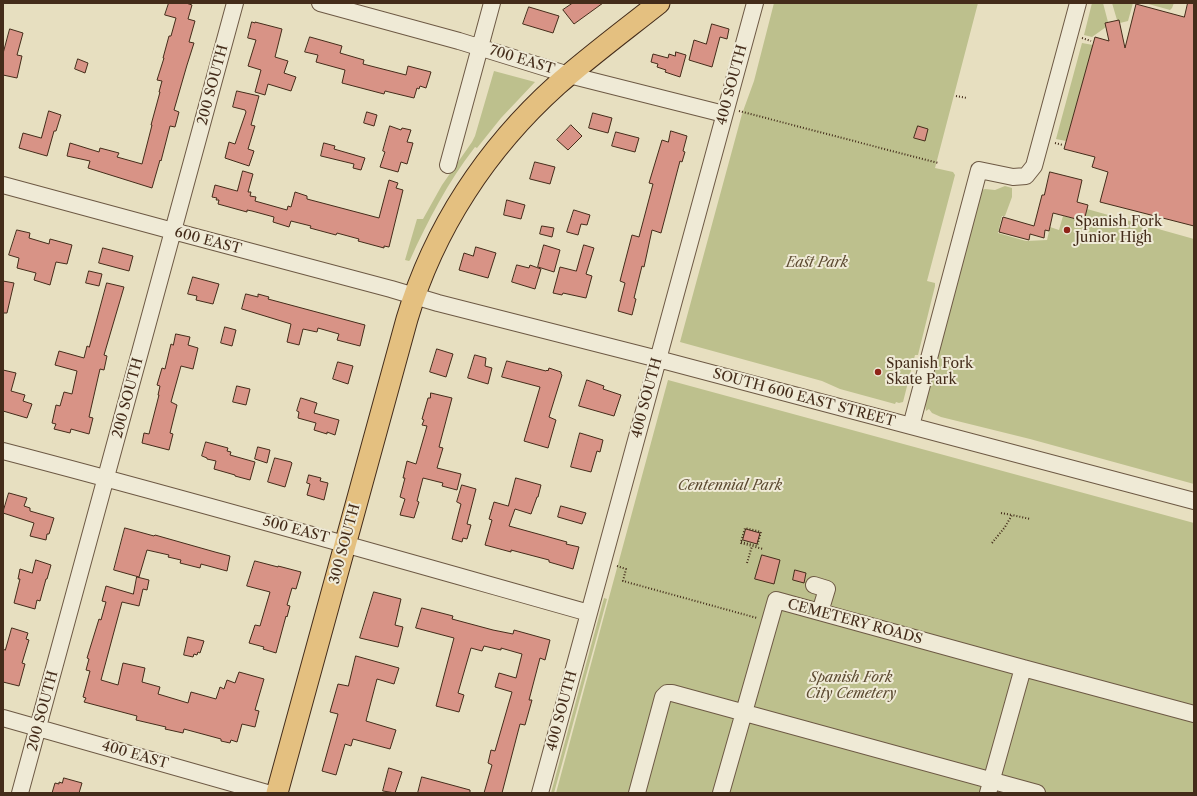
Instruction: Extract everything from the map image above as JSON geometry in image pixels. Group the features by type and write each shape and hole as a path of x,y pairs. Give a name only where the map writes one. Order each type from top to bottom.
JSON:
{"main road":[{"name":"300 SOUTH","path":"277,793 414,296 439,238 477,173 512,130 545,96 569,75 659,3"}],"street":[{"name":"200 SOUTH","path":"20,793 235,3"},
{"name":"700 EAST","path":"320,3 480,47 569,75 731,112"},
{"path":"448,165 492,3"},
{"name":"400 SOUTH","path":"540,793 658,359 731,112 755,3"},
{"path":"911,426 979,170 1013,177 1026,176 1034,166 1078,3"},
{"name":"600 EAST","path":"3,185 414,296"},
{"name":"SOUTH 600 EAST STREET","path":"414,296 1194,501"},
{"name":"500 EAST","path":"3,451 346,544 589,613"},
{"path":"814,585 827,588 820,612"},
{"name":"CEMETERY ROADS","path":"721,793 776,600 1194,714"},
{"path":"990,787 1023,668"},
{"path":"638,793 663,697 667,693 744,712 990,787 1037,793"},
{"name":"400 EAST","path":"3,718 267,793"}],"path":[{"path":"1081,38 1091,41"},
{"path":"956,96 967,98"},
{"path":"731,112 938,163"},
{"path":"1054,142 1063,145"},
{"path":"1001,513 1030,519"},
{"path":"992,543 1012,516"},
{"path":"751,544 757,546 761,532 745,528 741,543 751,544 763,549"},
{"path":"747,563 751,544"},
{"path":"617,566 626,569 623,580 769,622"}],"green space":[{"name":"East Park","path":"774,3 978,3 935,168 953,172 955,175 927,281 935,283 935,286 918,355 915,355 903,402 896,402 895,404 840,389 822,381 680,342 742,114 754,81"},
{"path":"1092,3 1103,3 1108,22 1105,23 1106,27 1092,37 1084,35"},
{"path":"1112,3 1133,3 1128,21 1120,23 1119,20 1117,20"},
{"path":"1145,3 1174,3 1170,10"},
{"path":"1082,43 1093,45 1066,141 1056,139"},
{"path":"494,71 535,82 501,118 477,148 475,147 465,160 439,202 410,260 405,260 417,219 423,219 442,185 475,136"},
{"path":"1005,186 1012,188 1012,197 1005,216 1002,216 998,233 1026,241 1047,240 1050,227 1059,230 1063,216 1084,221 1087,209 1194,239 1194,484 1030,439 941,417 932,413 929,409 926,411 925,404 982,190 995,190"},
{"path":"668,380 1194,523 1194,793 556,793"},
{"path":"604,598 607,599 554,793 551,793"}],"building":[{"path":"169,3 186,3 192,5 188,19 195,21 189,42 194,43 174,110 179,112 175,127 170,126 152,188 88,168 90,161 67,156 70,143 99,152 100,148 119,153 117,157 142,164 162,81 157,80 169,36 171,36 176,18 165,15"},
{"path":"573,3 603,3 574,24 563,10"},
{"name":"Spanish Fork Junior High","path":"1188,3 1194,3 1194,226 1100,202 1108,172 1092,167 1095,157 1064,149 1095,37 1109,41 1105,23 1119,20 1125,48 1136,4 1184,17"},
{"path":"529,7 559,16 553,33 523,24"},
{"path":"252,22 282,29 275,57 288,61 284,73 296,77 291,91 268,84 265,95 255,92 261,70 248,66 256,40 248,38"},
{"path":"712,24 729,29 727,39 720,37 712,67 689,60 694,40 706,44"},
{"path":"10,29 23,33 17,55 22,56 17,78 3,75 3,54"},
{"path":"310,37 342,46 340,53 364,60 363,64 406,75 408,66 431,72 426,88 420,86 419,89 417,88 414,98 385,91 384,94 342,83 345,70 316,62 318,55 305,52"},
{"path":"676,52 686,55 680,77 665,72 666,70 657,67 658,64 651,62 653,54 668,58 669,54 675,56"},
{"path":"78,59 88,63 85,73 75,69"},
{"path":"237,91 259,96 251,125 255,126 248,149 254,151 249,166 225,158 229,142 235,144 246,112 245,110 233,107"},
{"path":"49,111 61,115 56,131 54,131 47,156 19,148 23,133 41,138"},
{"path":"367,112 377,115 374,126 364,123"},
{"path":"593,113 612,118 608,133 589,128"},
{"path":"571,125 582,136 568,150 557,140"},
{"path":"390,126 401,130 402,128 411,130 407,142 413,143 407,164 401,162 398,172 380,167 385,152 383,151"},
{"path":"918,126 928,129 925,141 914,138"},
{"path":"671,131 687,136 683,151 685,152 682,162 680,161 661,233 652,230 644,267 642,266 634,298 636,299 632,315 618,311 625,283 620,281 632,235 639,237 653,184 649,183 662,140 668,142"},
{"path":"616,132 639,138 635,152 612,146"},
{"path":"324,143 335,146 334,149 365,158 361,170 353,168 354,164 321,156"},
{"path":"535,162 555,167 550,184 530,179"},
{"path":"243,171 253,174 248,192 251,192 250,196 256,197 255,201 287,210 288,206 291,207 295,192 307,196 307,199 379,218 389,180 398,183 396,188 403,190 389,247 384,246 384,248 358,241 359,239 337,233 336,235 291,221 289,227 273,222 274,217 247,210 247,212 218,204 219,200 212,197 215,185 237,191"},
{"path":"1050,172 1082,180 1077,202 1088,205 1084,221 1053,213 1049,231 1045,230 1044,238 1030,234 1029,240 999,232 1003,217 1034,226"},
{"path":"507,200 525,205 521,219 504,215"},
{"path":"574,210 590,215 587,225 581,224 578,235 567,232"},
{"path":"542,226 554,228 552,237 540,234"},
{"path":"17,230 30,233 29,238 49,244 50,239 72,245 67,264 56,262 50,285 34,280 36,273 17,268 19,258 9,255"},
{"path":"544,245 560,250 554,272 538,267"},
{"path":"584,245 594,248 586,274 592,276 586,298 563,293 562,295 553,293 560,267 576,271"},
{"path":"476,247 496,253 488,278 459,270 464,253 473,256"},
{"path":"103,248 133,256 129,271 99,263"},
{"path":"517,265 529,268 530,265 541,269 535,289 512,282"},
{"path":"89,271 102,274 99,286 86,283"},
{"path":"193,277 219,284 213,304 196,300 197,296 188,294"},
{"path":"3,281 14,283 7,313 3,313"},
{"path":"107,283 124,287 104,355 107,356 104,370 100,369 89,417 93,418 89,434 71,429 70,433 54,429 56,424 52,423 56,405 60,406 64,392 72,394 77,371 55,365 59,351 84,358 87,346 89,347"},
{"path":"246,294 258,297 258,294 269,297 268,299 365,325 360,346 337,340 339,334 318,328 317,332 303,329 299,345 287,342 291,324 242,309"},
{"path":"225,327 236,330 232,346 221,343"},
{"path":"176,334 190,337 188,345 198,348 193,369 181,366 171,402 177,405 170,433 173,434 169,450 142,443 144,433 149,434 159,395 160,386 157,385 162,368 165,369 171,344 173,345"},
{"path":"437,349 453,354 446,377 430,372"},
{"path":"475,355 486,358 485,366 492,368 488,384 468,378"},
{"path":"507,361 546,371 548,371 549,368 561,372 562,375 549,417 556,420 548,448 524,441 540,387 502,377"},
{"path":"338,362 353,366 348,384 333,379"},
{"path":"3,370 16,373 11,391 25,395 23,401 32,404 27,418 3,411"},
{"path":"587,380 604,386 603,389 621,395 614,416 579,406"},
{"path":"237,386 250,389 246,405 233,402"},
{"path":"431,393 452,398 439,447 443,448 437,468 461,474 457,490 442,486 443,483 423,478 417,501 419,502 414,518 400,515 405,499 400,497 405,478 403,478 407,461 416,464 427,426 422,425 424,420 422,419"},
{"path":"301,398 317,403 314,413 339,420 335,435 314,430 316,423 298,418 299,412 297,411"},
{"path":"580,433 603,440 600,452 597,451 591,472 571,467"},
{"path":"206,442 228,448 227,451 231,452 230,455 255,462 250,480 214,469 216,461 202,456"},
{"path":"258,447 270,450 267,463 255,459"},
{"path":"275,458 292,463 285,487 268,482"},
{"path":"309,475 321,478 320,481 328,483 324,500 307,495 310,484 307,483"},
{"path":"516,478 541,485 531,514 515,509 509,526 567,542 566,544 579,547 573,569 549,562 549,560 485,545 492,520 489,519 494,502 508,506"},
{"path":"462,485 476,489 467,524 471,525 467,539 463,538 462,542 452,539 461,504 457,502"},
{"path":"9,493 27,498 24,506 30,508 30,511 54,518 46,540 30,536 34,523 3,513"},
{"path":"561,506 586,513 582,524 558,517"},
{"path":"125,528 230,556 227,571 201,564 200,568 180,563 181,560 168,557 169,555 147,550 139,577 114,570"},
{"path":"746,529 760,533 757,544 743,540"},
{"path":"762,555 780,560 774,584 755,579"},
{"path":"36,560 51,565 40,601 37,600 35,609 14,603 20,579 18,579 20,569 32,573"},
{"path":"255,561 301,572 296,589 292,588 287,605 290,606 276,653 263,649 264,647 249,643 255,625 260,626 270,592 247,586"},
{"path":"795,570 806,573 804,583 793,580"},
{"path":"137,577 149,580 147,590 143,589 139,606 122,602 101,680 118,685 123,663 145,668 142,682 160,687 158,694 188,703 191,692 216,699 220,687 224,689 227,680 235,683 239,672 264,679 255,710 259,711 255,727 242,724 237,742 231,740 230,743 221,741 221,739 184,729 183,733 165,729 166,727 136,720 137,716 84,702 86,698 83,697 90,671 86,670 89,659 87,658 106,602 102,601 106,586 133,594"},
{"path":"374,592 401,599 395,625 403,627 398,647 360,638"},
{"path":"422,608 453,616 452,619 493,630 513,634 514,630 550,640 545,660 540,658 529,700 532,700 525,725 520,724 502,793 484,793 492,765 488,763 491,750 495,751 512,692 495,687 499,673 516,678 522,654 501,648 501,650 484,646 482,651 471,648 458,693 464,695 459,712 436,706 454,638 416,628"},
{"path":"12,628 28,633 26,639 29,640 22,663 25,664 19,686 3,682 3,649 5,650"},
{"path":"188,637 204,641 200,653 198,652 197,655 194,654 193,657 184,655"},
{"path":"356,656 399,668 394,684 377,679 366,721 396,730 390,749 353,739 351,746 345,744 336,775 322,771 338,714 330,712 338,684 348,686"},
{"path":"389,768 402,772 395,793 383,791"},
{"path":"422,777 470,790 470,793 418,793"},
{"path":"64,778 82,783 79,793 52,793 55,783 62,783"}],"place":[{"name":"Spanish Fork Junior High","path":"1067,230"},
{"name":"Spanish Fork Skate Park","path":"878,372"}],"park label":[{"name":"Centennial Park","path":"730,486"},
{"name":"Spanish Fork City Cemetery","path":"851,686"}]}
